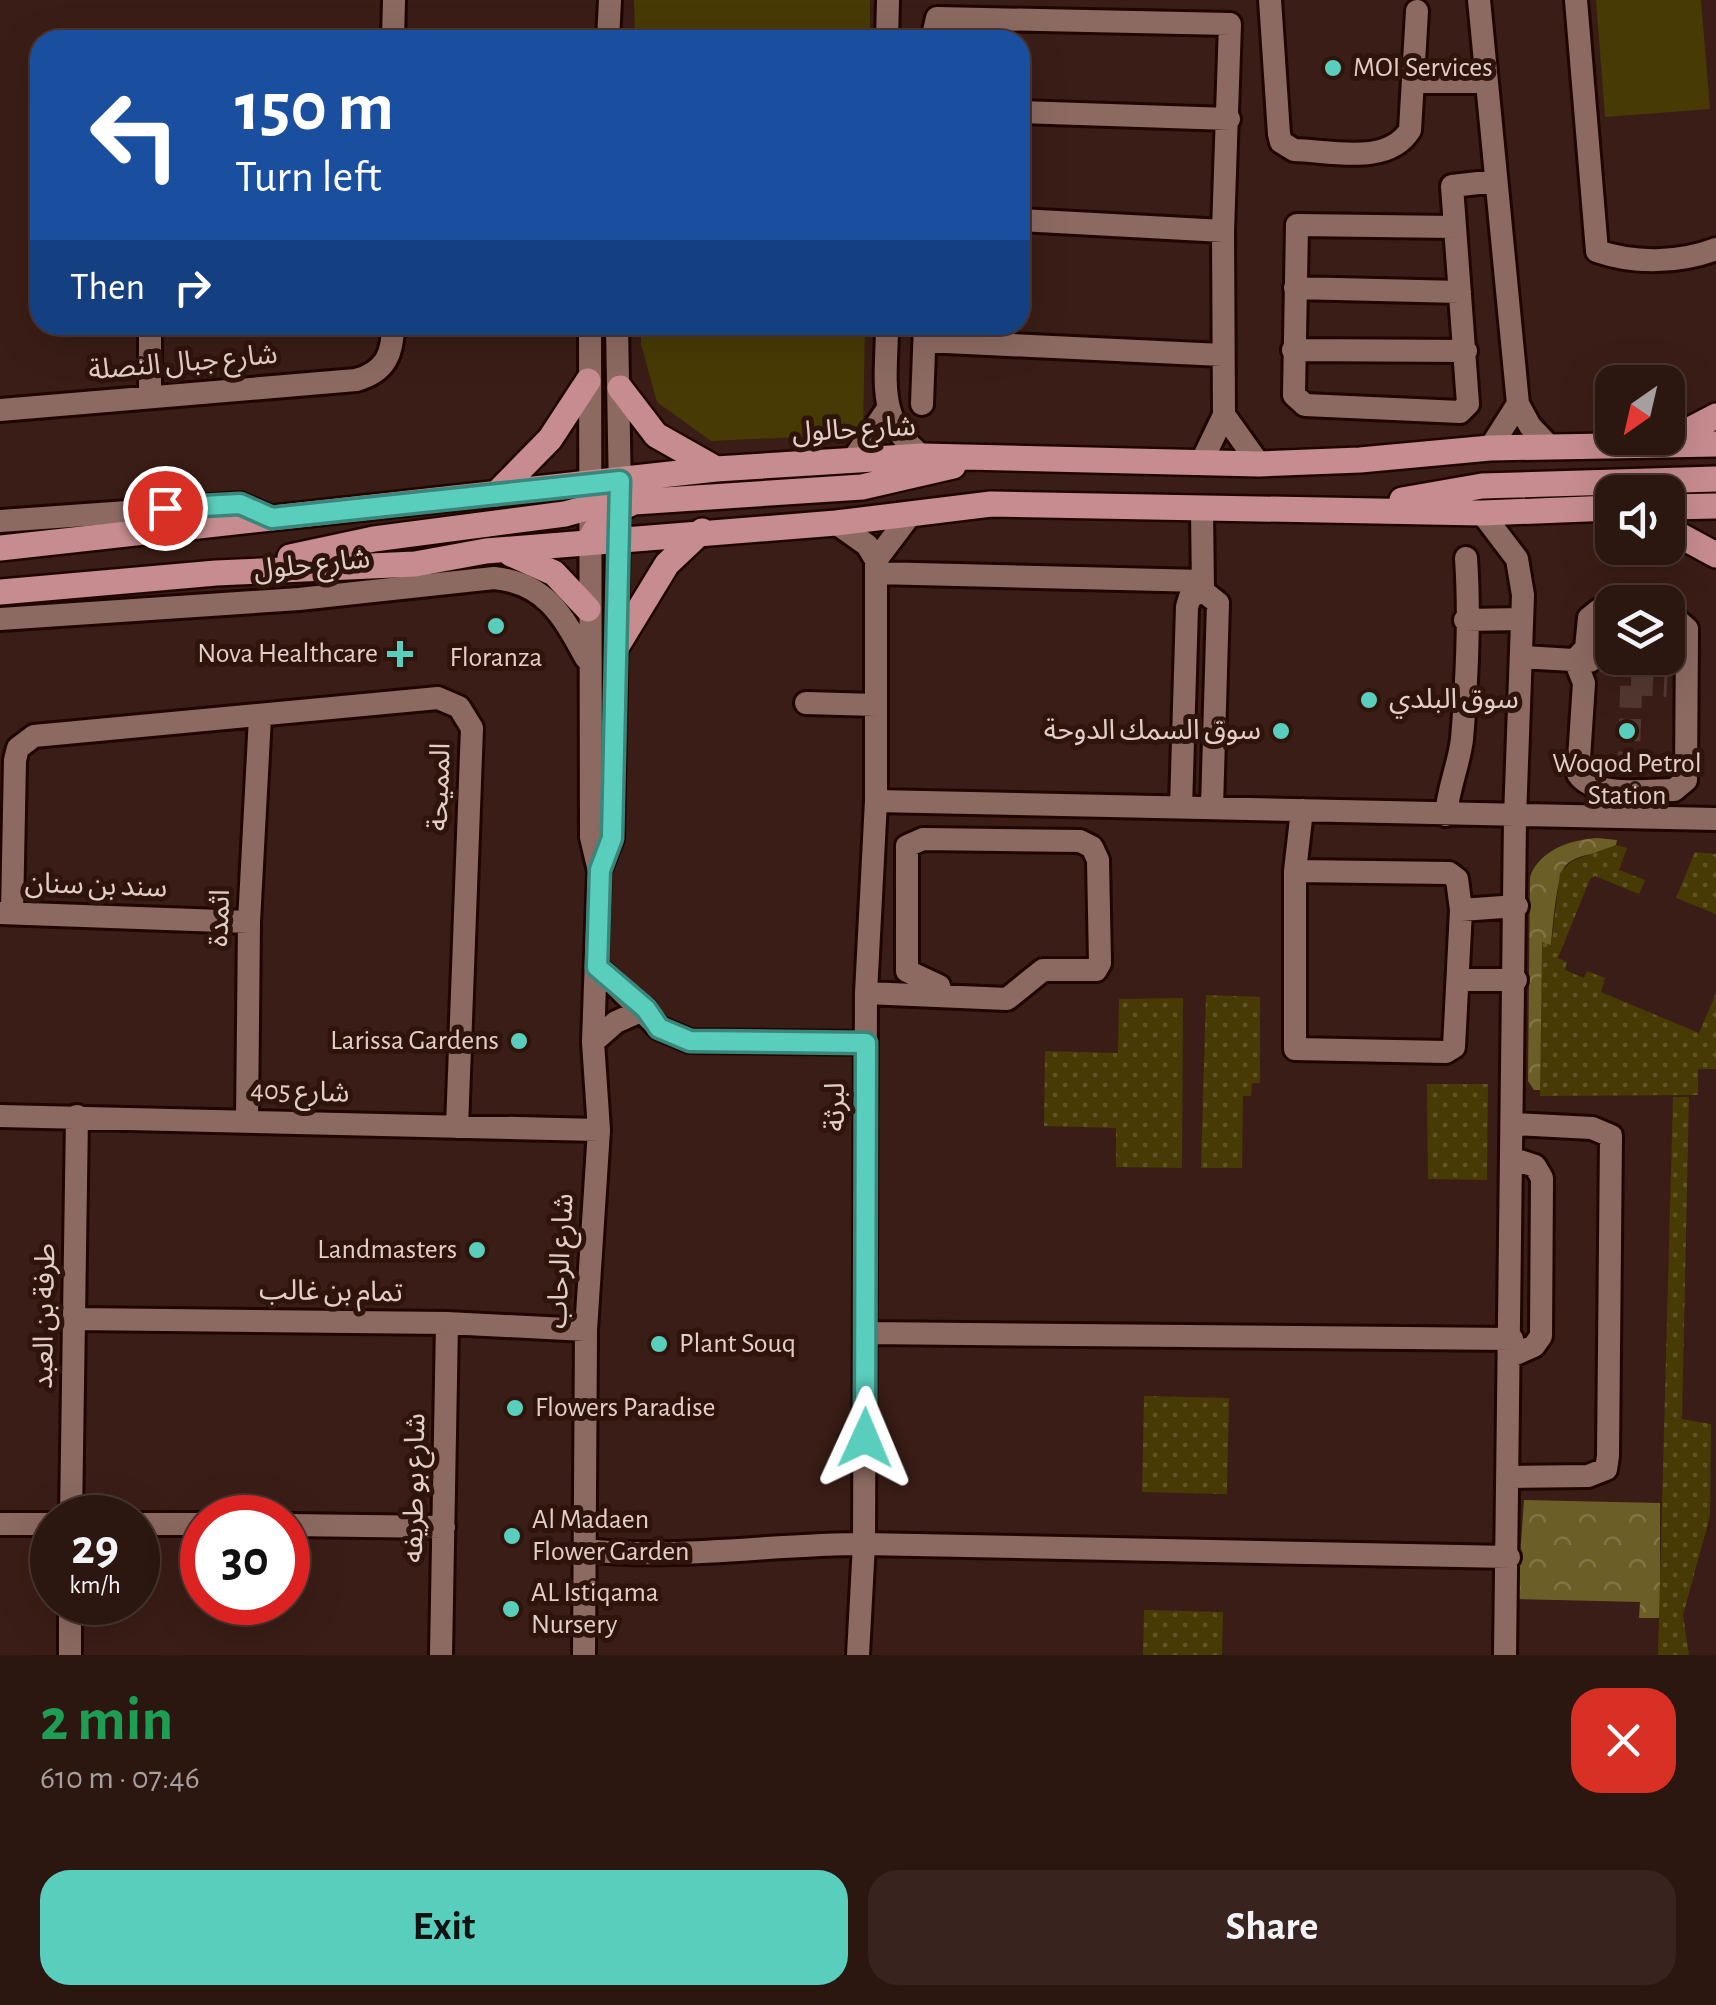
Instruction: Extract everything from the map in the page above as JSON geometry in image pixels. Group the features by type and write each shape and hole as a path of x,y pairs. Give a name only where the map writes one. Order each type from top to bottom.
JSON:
{"main road":[{"path":"496,494 550,439 588,381"},
{"path":"620,388 656,435 716,468"},
{"path":"1685,432 1716,416"},
{"name":"شارع حالول","path":"1685,445 1716,444"},
{"name":"شارع حالول","path":"0,548 496,494 620,493 716,468 922,456 1259,464 1490,448 1595,446"},
{"path":"589,541 620,493 862,487 993,457"},
{"path":"1342,510 1482,486 1716,479"},
{"path":"216,573 374,539 564,514 590,496"},
{"path":"0,592 216,573 415,564 486,550 703,530 836,524 991,504 1482,513 1595,509"},
{"path":"1685,507 1716,506"},
{"path":"617,646 668,564 703,530"},
{"path":"1685,538 1716,555"},
{"path":"486,550 539,563 568,584 588,609"},
{"path":"390,586 415,564"}],"street":[{"path":"393,30 394,0"},
{"path":"608,30 610,0"},
{"path":"887,30 888,0"},
{"path":"1270,0 1278,134 1286,146 1385,153 1403,142 1410,130 1417,11"},
{"path":"1479,0 1518,404 1530,426 1549,446"},
{"path":"1576,0 1597,251 1632,260 1677,258 1716,249"},
{"path":"934,30 937,18 1230,24 1222,231 1224,415 1201,463"},
{"path":"1413,82 1487,82"},
{"path":"1030,112 1229,119"},
{"path":"1496,181 1452,186 1454,220 1460,292 1466,351 1468,404 1460,412 1305,405 1294,395 1297,225 1454,220 1498,211"},
{"path":"1030,221 1222,231"},
{"path":"1294,288 1460,292"},
{"path":"150,335 150,395"},
{"name":"شارع جبال النصلة","path":"0,410 370,376 389,358 392,335"},
{"name":"شارع الرحاب","path":"584,1655 586,1330 598,1130 593,1042 600,870 591,838 590,335"},
{"name":"شارع الرحاب","path":"600,870 612,838 620,493 617,335"},
{"path":"887,335 887,410 901,436 922,456"},
{"path":"922,404 925,335"},
{"path":"952,335 1222,355"},
{"path":"1293,350 1466,351"},
{"path":"1490,448 1518,404"},
{"path":"852,461 887,410"},
{"path":"1224,415 1259,464"},
{"name":"شارع حلول","path":"0,521 240,504 272,518"},
{"path":"1202,510 1203,586 1218,604 1212,808"},
{"path":"1482,513 1517,559 1522,619 1515,818 1512,1348 1504,1655"},
{"path":"876,566 910,515"},
{"path":"836,524 867,546 876,566"},
{"path":"1446,815 1448,787 1462,741 1464,620 1469,601 1466,558"},
{"path":"876,566 1203,586"},
{"name":"لبرثة","path":"858,1655 864,1544 866,993 876,801 876,566"},
{"name":"شارع حلول","path":"0,618 298,599 467,578 516,580 551,600 590,664"},
{"path":"1182,807 1187,607 1190,597 1203,586"},
{"path":"1595,613 1589,618 1582,660 1578,774 1593,787 1629,784 1674,790 1684,786 1679,675"},
{"path":"1464,620 1522,619"},
{"path":"1522,657 1582,660"},
{"name":"المميحة","path":"6,913 14,773 18,748 26,740 62,730 260,717 438,698 460,707 468,720 457,1127"},
{"path":"806,703 876,705"},
{"name":"اثمدة","path":"247,1121 249,922 260,717"},
{"path":"1629,784 1630,818"},
{"path":"876,801 1515,818 1716,819"},
{"path":"1296,871 1449,873 1461,888 1460,980 1454,1048 1446,1052 1295,1049 1296,871 1302,810"},
{"path":"866,993 942,996 1011,998 1043,970 1096,970 1100,963 1098,860 1092,847 1080,841 941,839 916,840 907,846 907,972 939,986 942,996"},
{"path":"1461,910 1517,906"},
{"name":"سند بن سنان","path":"6,913 249,922"},
{"path":"597,967 672,1036 690,1041 866,1043"},
{"path":"1460,980 1516,980"},
{"path":"593,1042 616,1022 646,1009"},
{"name":"شارع 405","path":"0,1116 598,1130"},
{"name":"طرفة بن العبد","path":"72,1495 78,1116"},
{"path":"1510,1477 1599,1473 1606,1469 1608,1456 1610,1136 1592,1128 1514,1124"},
{"name":"تمام بن غالب","path":"76,1319 448,1323 586,1330"},
{"name":"شارع بو طريفه","path":"441,1655 448,1323"},
{"path":"866,1333 1512,1348"},
{"path":"0,1524 30,1524"},
{"path":"310,1526 444,1527"},
{"path":"586,1550 686,1555 770,1545 864,1544 1508,1557"},
{"path":"70,1625 70,1655"}],"green space":[{"path":"1617,840 1616,845 1571,861 1560,878 1552,935 1545,1090 1534,1090 1528,1081 1530,877 1549,853 1577,841"},
{"path":"1524,1500 1660,1503 1660,1618 1639,1618 1640,1602 1517,1599"}],"shaded area":[{"path":"634,0 870,0 870,30 635,30"},
{"path":"1596,0 1701,0 1710,109 1605,117"},
{"path":"641,335 865,335 863,434 711,441 657,402"},
{"path":"1616,845 1627,848 1619,870 1645,880 1639,894 1595,876 1590,879 1558,958 1567,962 1565,970 1584,978 1587,971 1605,978 1601,992 1699,1033 1716,993 1716,1069 1698,1069 1698,1095 1540,1096 1542,942 1551,945 1560,873 1572,861"},
{"path":"1695,852 1716,854 1716,914 1676,898"},
{"path":"1206,995 1260,997 1260,1083 1252,1083 1251,1096 1243,1096 1242,1168 1201,1168"},
{"path":"1183,998 1182,1168 1116,1167 1116,1128 1044,1126 1045,1051 1118,1053 1119,999"},
{"path":"1427,1084 1488,1084 1487,1180 1428,1179"},
{"path":"1673,1097 1689,1097 1682,1419 1711,1424 1710,1516 1683,1615 1689,1655 1658,1655"},
{"path":"1144,1396 1229,1398 1227,1494 1142,1492"},
{"path":"1144,1610 1223,1612 1222,1655 1143,1655"}],"tunnel":[{"path":"1590,661 1632,662 1628,779"},
{"path":"1631,684 1667,686"}],"place":[{"name":"MOI Services","path":"1333,68"},
{"name":"Floranza","path":"496,626"},
{"name":"Nova Healthcare","path":"400,654"},
{"name":"سوق البلدي","path":"1369,700"},
{"name":"سوق السمك الدوحة","path":"1281,731"},
{"name":"Woqod Petrol Station","path":"1627,731"},
{"name":"Larissa Gardens","path":"519,1041"},
{"name":"Landmasters","path":"477,1250"},
{"name":"Plant Souq","path":"659,1344"},
{"name":"Flowers Paradise","path":"515,1408"},
{"name":"Al Madaen Flower Garden","path":"512,1536"},
{"name":"AL Istiqama Nursery","path":"511,1609"}],"route":[{"path":"165,508 240,504 272,518 620,481 612,838 600,870 597,967 672,1036 690,1041 866,1043 865,1438"}]}
